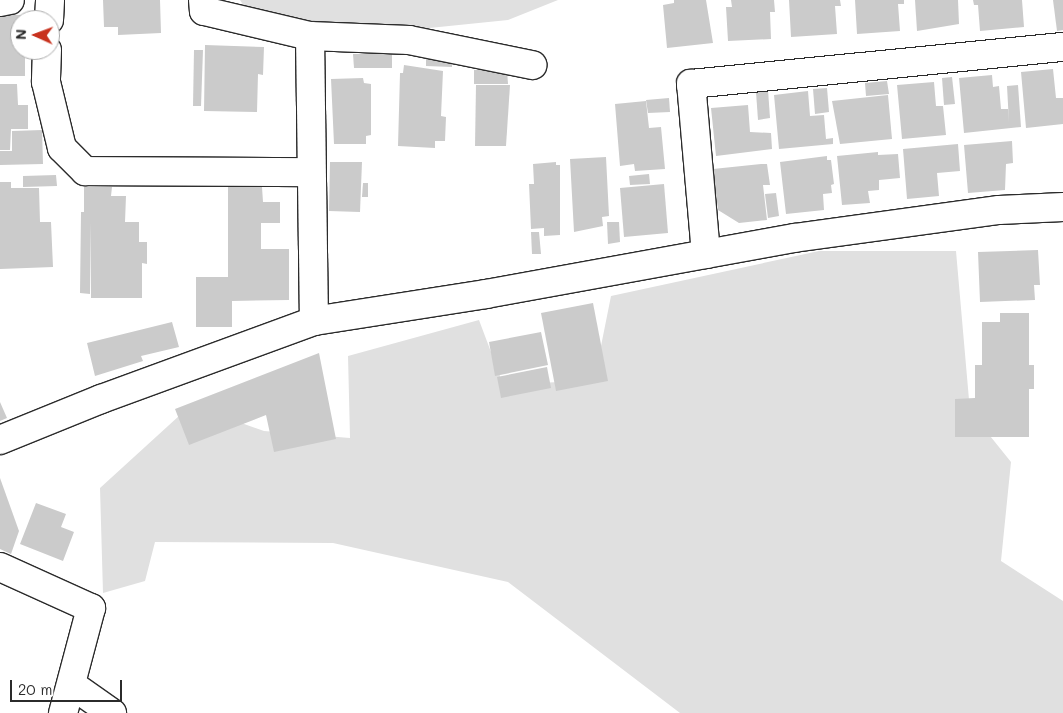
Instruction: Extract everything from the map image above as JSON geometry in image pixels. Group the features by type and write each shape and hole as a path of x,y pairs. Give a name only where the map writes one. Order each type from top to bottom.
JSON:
{"street":[{"path":"0,2 10,0"},
{"path":"203,0 204,11 310,36 409,40 532,65"},
{"path":"310,36 310,172 314,321"},
{"path":"706,254 691,84 1063,47"},
{"path":"47,60 46,82 62,148 85,171 310,172"},
{"path":"0,440 100,399 314,321 486,294 794,238 999,210 1063,207"},
{"path":"0,567 91,608 72,686 63,713"},
{"path":"72,686 112,713"}],"shaded area":[{"path":"240,0 558,0 508,20 321,39 248,12"},
{"path":"819,251 956,251 970,411 1011,462 1001,561 1063,601 1063,713 680,713 508,582 333,543 155,542 145,581 103,593 100,488 191,405 264,431 350,438 348,356 479,320 503,384 594,381 611,296"}],"building":[{"path":"103,0 160,0 161,33 118,35 118,27 104,27"},
{"path":"674,0 706,0 713,43 667,48 663,5 674,3"},
{"path":"731,0 774,0 775,12 770,12 771,39 728,41 726,7 732,7"},
{"path":"789,0 840,0 841,6 835,6 837,34 791,37"},
{"path":"855,0 904,0 904,4 898,4 900,31 857,34"},
{"path":"915,0 958,0 959,24 917,31"},
{"path":"973,0 1022,0 1024,27 980,31 978,5 974,5"},
{"path":"1053,0 1063,0 1063,30 1057,31"},
{"path":"0,15 10,15 10,60 25,60 25,76 0,76"},
{"path":"205,45 264,47 263,75 258,74 257,112 204,111"},
{"path":"194,50 203,50 201,106 193,106"},
{"path":"426,51 452,52 452,67 426,66"},
{"path":"353,54 392,54 392,68 354,68"},
{"path":"404,65 443,71 441,116 446,117 445,141 435,141 435,148 398,146 400,73 403,73"},
{"path":"1053,69 1056,98 1063,98 1063,124 1026,128 1021,72"},
{"path":"474,70 507,70 508,84 474,84"},
{"path":"992,75 993,87 999,86 1001,109 1008,109 1009,123 1007,86 1018,85 1021,127 964,133 959,78"},
{"path":"952,77 955,104 944,105 942,78"},
{"path":"363,78 364,83 371,84 371,135 366,136 366,144 334,144 331,79"},
{"path":"887,81 889,94 866,96 865,83"},
{"path":"934,82 936,106 943,106 946,135 902,139 897,85"},
{"path":"0,84 17,84 18,105 28,105 28,129 11,129 10,150 0,150"},
{"path":"476,85 510,85 506,146 475,146"},
{"path":"827,88 829,112 815,114 813,89"},
{"path":"768,90 770,118 758,120 756,92"},
{"path":"808,91 810,116 824,115 826,139 833,138 833,144 779,149 774,95"},
{"path":"888,95 892,139 840,144 832,101"},
{"path":"669,98 670,112 648,113 646,100"},
{"path":"646,101 649,128 661,127 665,169 635,171 634,164 620,166 615,104"},
{"path":"748,105 750,132 771,133 772,149 716,156 711,108"},
{"path":"42,130 43,164 0,165 0,151 12,151 12,131"},
{"path":"1012,141 1013,163 1006,164 1005,190 968,193 964,145"},
{"path":"958,144 960,171 937,173 939,196 907,199 903,149"},
{"path":"878,152 878,155 898,154 900,178 879,180 879,190 868,191 870,203 842,205 837,156"},
{"path":"827,156 827,160 831,160 834,184 831,185 832,193 823,194 824,210 786,214 780,162"},
{"path":"606,157 609,216 602,217 603,226 574,232 570,159"},
{"path":"330,162 362,162 360,212 329,211"},
{"path":"556,162 556,165 560,165 560,235 544,236 544,228 531,229 529,184 534,184 533,164"},
{"path":"767,164 770,185 763,185 767,220 739,223 718,210 713,169"},
{"path":"649,174 650,184 630,185 629,176"},
{"path":"56,175 57,186 23,187 23,176"},
{"path":"0,182 11,182 11,188 39,188 40,222 51,222 53,267 0,269"},
{"path":"363,183 368,183 368,197 362,197"},
{"path":"664,184 668,233 624,237 620,188"},
{"path":"84,187 112,187 111,196 126,196 125,222 139,222 139,242 147,242 147,264 142,263 142,298 91,298 91,222 90,294 80,293 81,212 84,212"},
{"path":"228,187 262,187 263,202 280,202 280,223 261,223 261,249 289,249 289,300 232,301 232,327 196,327 196,277 228,277"},
{"path":"776,193 779,216 768,218 765,194"},
{"path":"607,222 619,222 620,242 608,244"},
{"path":"531,232 539,232 541,254 532,254"},
{"path":"1038,250 1040,285 1034,285 1035,300 980,302 978,252"},
{"path":"593,303 608,381 556,391 541,313"},
{"path":"1000,313 1029,313 1029,365 1034,365 1034,389 1029,389 1029,437 955,437 955,399 975,398 975,365 982,365 982,322 1000,322"},
{"path":"172,322 179,347 141,356 143,361 95,376 87,343"},
{"path":"541,332 548,365 495,376 489,342"},
{"path":"319,353 336,439 274,452 266,415 189,445 175,409"},
{"path":"547,367 551,388 501,398 497,377"},
{"path":"0,402 7,418 0,421"},
{"path":"0,478 19,531 11,554 0,549"},
{"path":"36,503 66,514 61,527 74,532 63,561 20,544"}]}
